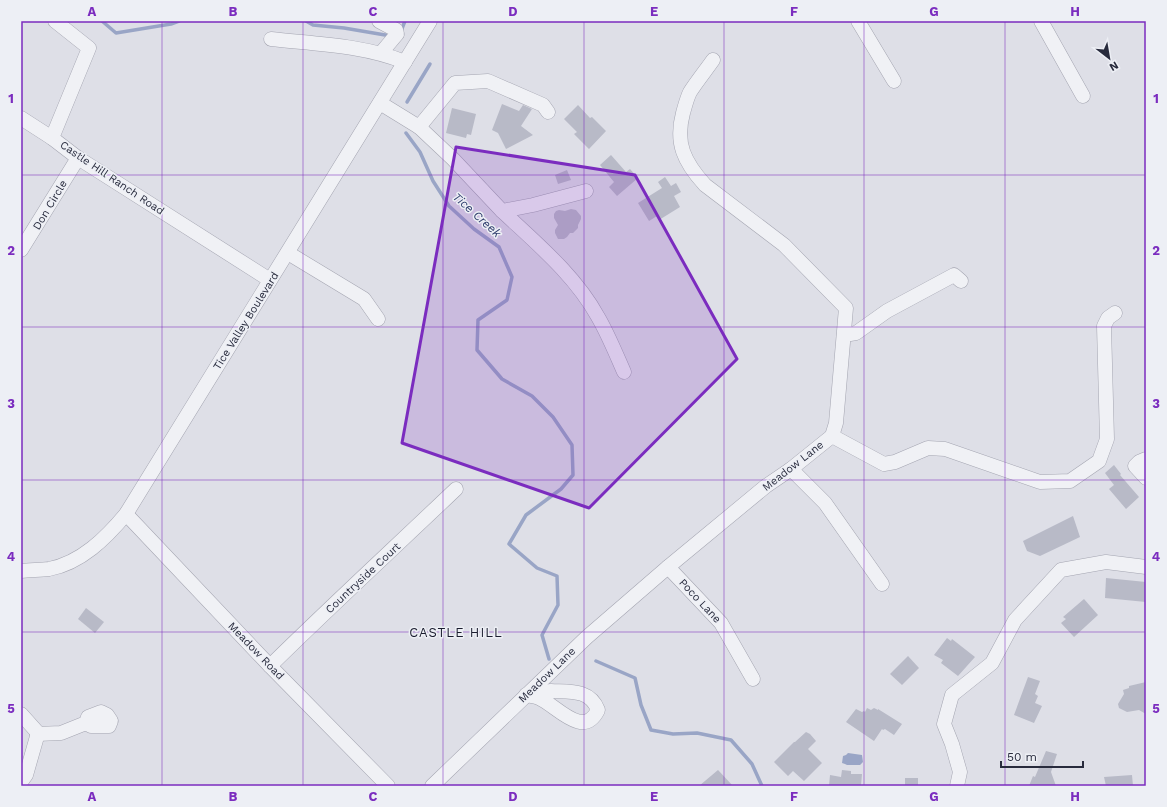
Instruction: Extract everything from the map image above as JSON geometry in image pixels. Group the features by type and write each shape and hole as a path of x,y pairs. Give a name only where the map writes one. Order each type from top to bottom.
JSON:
{"street":[{"name":"Castle Hill Ranch Road","path":"55,21 89,48 52,138 78,158 270,280"},
{"path":"379,21 396,30 394,38 381,53"},
{"name":"Tice Valley Boulevard","path":"21,571 49,569 63,566 76,559 104,539 126,514 430,21"},
{"path":"858,21 894,81"},
{"path":"1041,21 1083,96"},
{"path":"271,39 359,49 381,53 405,62"},
{"name":"Meadow Lane","path":"432,786 587,636 766,486 791,469 832,436 836,423 846,308 784,245 705,185 687,161 680,143 680,125 690,93 713,60"},
{"path":"419,127 455,83 488,81 543,105 548,112"},
{"path":"380,103 419,127 453,159 502,211 575,282 598,317 624,372"},
{"path":"21,118 52,138"},
{"name":"Don Circle","path":"21,250 78,158"},
{"path":"502,211 533,205 586,191"},
{"path":"288,253 364,299 378,319"},
{"path":"844,335 856,333 887,311 954,275 961,281"},
{"path":"832,436 884,464 895,462 928,448 945,449 1040,482 1070,481 1099,461 1107,440 1104,326 1108,318 1115,313"},
{"path":"1146,459 1139,462 1135,466 1146,478"},
{"path":"791,469 825,503 882,584"},
{"name":"Countryside Court","path":"270,666 456,489"},
{"name":"Meadow Road","path":"126,514 270,666 388,786"},
{"path":"957,786 960,772 952,744 944,724 952,695 992,663 1015,620 1061,570 1106,562 1146,567"},
{"name":"Poco Lane","path":"668,568 721,623 753,679"},
{"path":"21,714 38,733 26,775 21,782"},
{"path":"37,734 61,733 86,723"}],"highlighted area":[{"path":"456,147 635,175 737,359 589,508 402,443"}],"water":[{"path":"848,753 862,755 863,762 860,765 847,765 842,763 843,756"}],"building":[{"path":"502,104 519,111 523,105 532,109 521,126 533,135 506,149 498,133 492,130"},
{"path":"578,105 590,118 592,117 606,131 589,149 574,134 577,132 564,119"},
{"path":"452,108 476,114 471,135 467,134 466,138 446,133"},
{"path":"611,155 626,172 630,169 638,178 617,196 609,187 614,182 600,165"},
{"path":"567,170 571,180 558,184 555,175"},
{"path":"665,177 671,186 676,183 681,192 674,196 680,207 659,220 657,216 649,221 638,203 662,188 658,182"},
{"path":"571,209 576,210 581,216 578,228 564,239 558,239 555,230 558,225 554,218 554,214 559,210 565,211"},
{"path":"1114,465 1121,474 1120,475 1139,497 1126,509 1109,489 1114,485 1105,473"},
{"path":"1073,516 1080,537 1040,556 1027,551 1023,541"},
{"path":"1106,578 1146,582 1146,602 1105,598"},
{"path":"1084,599 1098,615 1074,637 1061,623 1066,619 1063,617"},
{"path":"86,608 104,622 95,633 78,619"},
{"path":"947,638 951,641 952,639 975,657 958,676 941,663 943,660 934,655"},
{"path":"908,656 919,668 902,685 890,674"},
{"path":"1028,677 1040,681 1035,694 1038,696 1035,703 1042,706 1034,723 1014,715"},
{"path":"1146,682 1146,714 1139,710 1127,712 1119,708 1118,704 1124,694 1123,690 1129,688 1129,686"},
{"path":"867,708 871,710 874,708 878,709 902,724 894,735 885,729 882,729 874,741 846,722 856,709 865,712"},
{"path":"806,732 816,741 808,749 822,763 804,781 793,771 788,776 774,762"},
{"path":"1046,751 1057,754 1051,772 1056,786 1029,786 1033,776 1035,777"},
{"path":"718,770 733,786 699,786"},
{"path":"842,770 851,771 851,774 862,774 861,786 829,786 830,775 841,777"},
{"path":"1132,775 1133,786 1106,786 1104,777"},
{"path":"905,778 918,778 918,786 905,786"}],"waterway":[{"path":"102,21 116,33 171,24 179,21"},
{"path":"306,21 313,25 344,28 391,36"},
{"name":"Tice Creek","path":"401,31 405,21"},
{"name":"Tice Creek","path":"407,102 430,64"},
{"name":"Tice Creek","path":"406,133 420,152 433,181 449,206 474,229 499,247 512,277 507,300 478,320 477,350 502,379 532,396 553,417 572,445 573,475 561,489 526,515 509,544 537,568 557,576 558,605 542,635 549,659"},
{"name":"Tice Creek","path":"596,661 635,678 641,705 651,730 673,734 697,733 731,740 752,764 762,786"}],"district":[{"name":"CASTLE HILL","path":"456,632"}]}
